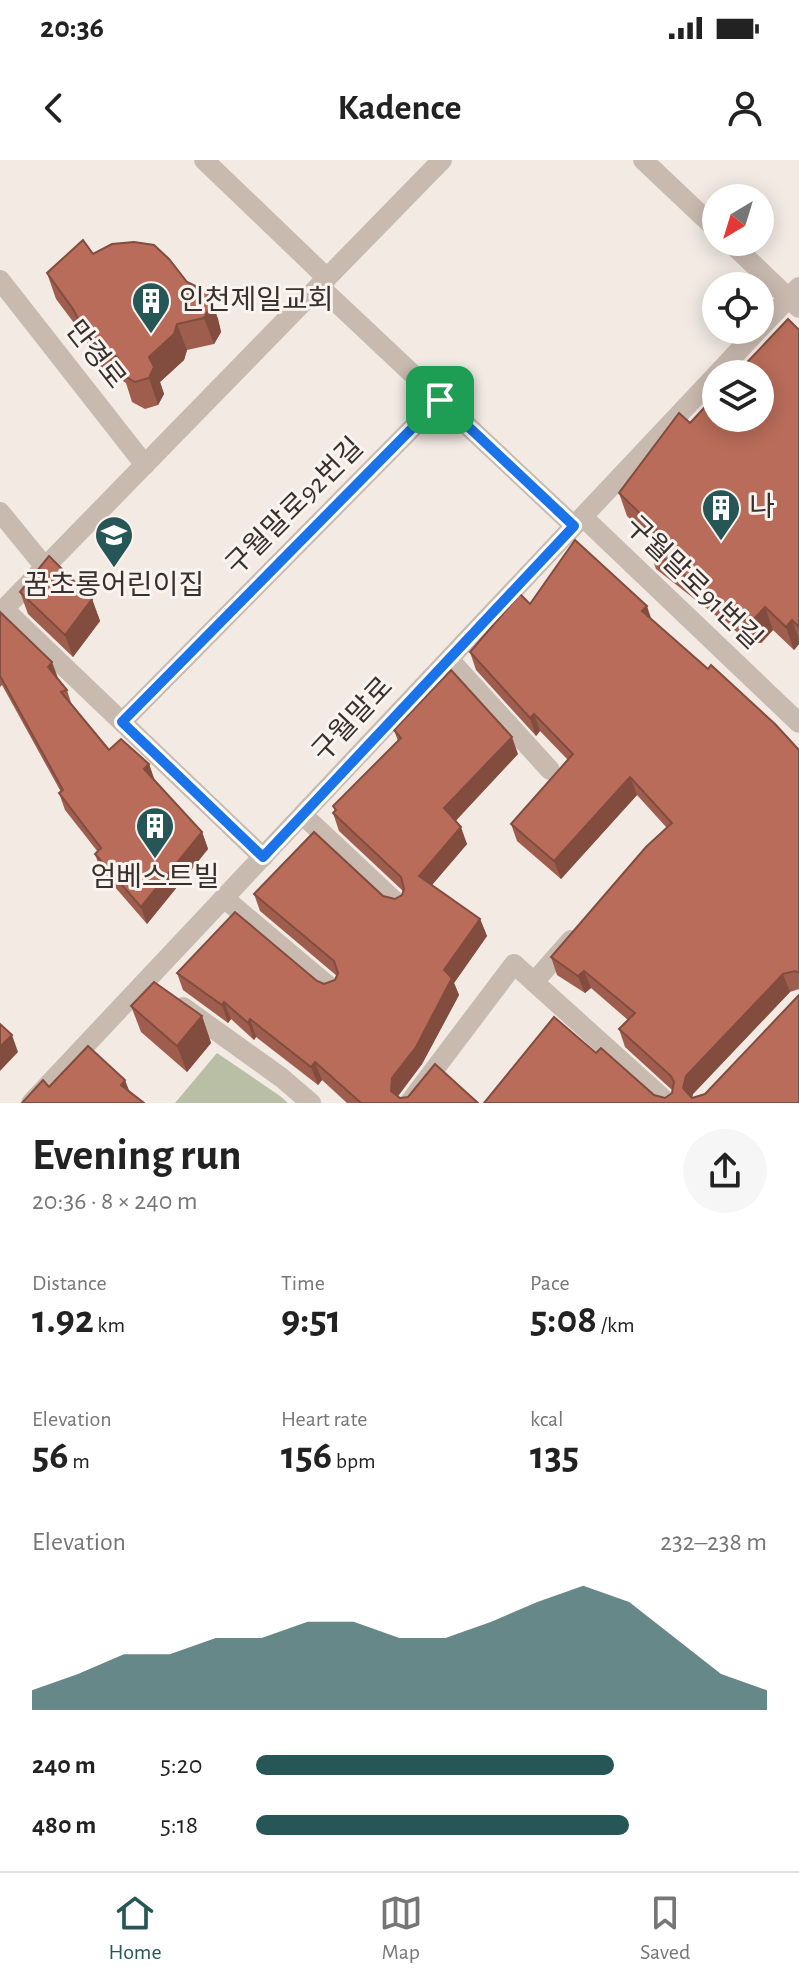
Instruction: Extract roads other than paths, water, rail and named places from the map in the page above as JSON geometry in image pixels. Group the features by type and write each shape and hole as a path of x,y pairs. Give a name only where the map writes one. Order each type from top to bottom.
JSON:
{"street":[{"path":"204,160 440,400 578,521"},
{"path":"263,857 2,611 442,160"},
{"path":"643,160 702,216"},
{"path":"746,256 795,298"},
{"name":"만경로","path":"0,280 145,465"},
{"name":"구월말로","path":"774,316 795,298"},
{"name":"구월말로","path":"729,360 745,344"},
{"name":"구월말로","path":"31,1103 159,989 224,898 702,389"},
{"name":"구월말로92번길","path":"122,722 440,400"},
{"path":"0,512 45,567"},
{"name":"구월말로91번길","path":"578,521 799,723"},
{"path":"449,659 550,770"},
{"path":"303,815 398,904"},
{"path":"224,898 332,989"},
{"path":"534,982 584,924"},
{"path":"409,1103 514,964 668,1103"},
{"path":"159,989 282,1078 311,1103"}],"place":[{"name":"인천제일교회","path":"151,335"},
{"name":"나","path":"721,542"},
{"name":"꿈초롱어린이집","path":"114,569"},
{"name":"엄베스트빌","path":"155,860"}]}
